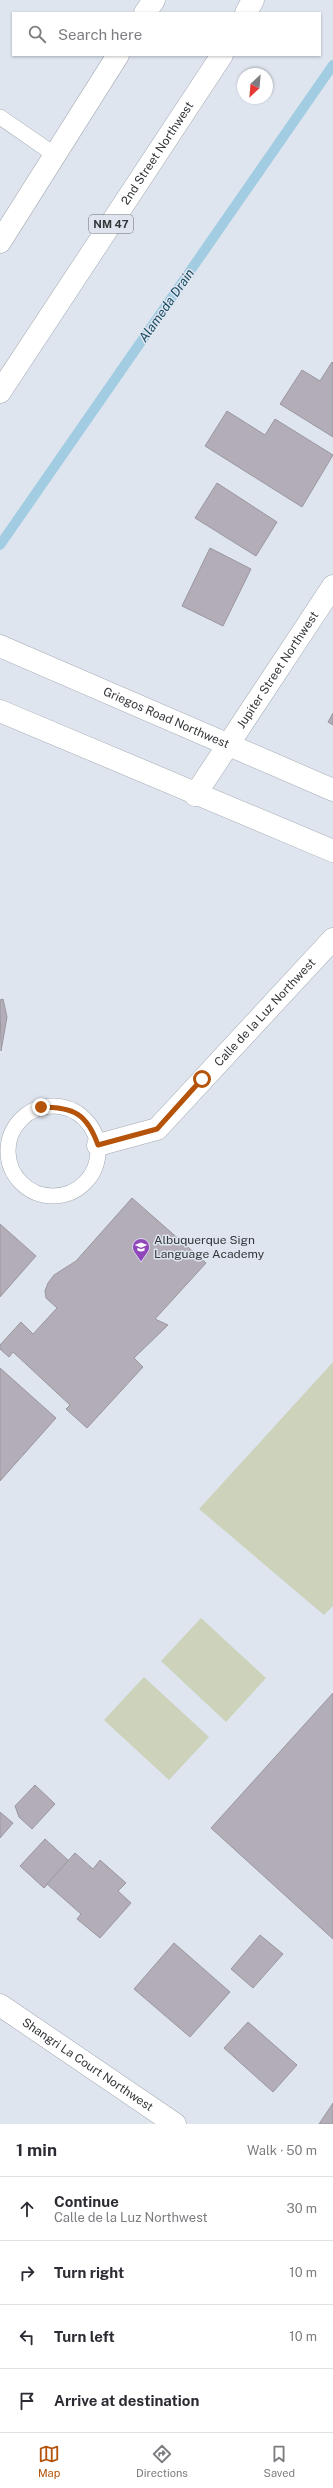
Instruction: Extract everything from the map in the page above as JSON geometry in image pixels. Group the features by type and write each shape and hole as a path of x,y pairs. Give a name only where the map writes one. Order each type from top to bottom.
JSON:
{"main road":[{"path":"146,12 154,0"},
{"path":"247,12 253,0"},
{"path":"0,242 117,56"},
{"name":"2nd Street Northwest","path":"0,392 221,56"},
{"name":"Jupiter Street Northwest","path":"195,794 333,586"},
{"name":"Griegos Road Northwest","path":"0,646 333,790"},
{"path":"0,711 333,851"},
{"name":"Calle de la Luz Northwest","path":"98,1145 157,1129 333,940"},
{"name":"Shangri La Court Northwest","path":"0,2004 175,2124"}],"lane":[{"path":"0,117 55,155"},
{"path":"41,1107 63,1107 83,1117 93,1129 98,1145 98,1157 93,1172 80,1188 63,1195 47,1196 32,1191 22,1184 12,1171 8,1152 11,1134 23,1117 41,1107"}],"green space":[{"path":"333,1362 333,1606 324,1615 199,1509"},
{"path":"201,1618 266,1678 226,1722 161,1661"},
{"path":"144,1677 209,1737 169,1780 104,1720"}],"building":[{"path":"332,362 333,437 280,404 302,370 320,381"},
{"path":"227,411 265,435 275,419 333,455 302,507 205,446"},
{"path":"217,483 277,522 256,556 195,518"},
{"path":"210,548 251,569 223,626 182,606"},
{"path":"333,713 333,725 328,722"},
{"path":"3,999 7,1017 1,1051 0,1000"},
{"path":"132,1198 206,1263 155,1319 168,1325 134,1358 143,1367 87,1428 66,1409 70,1405 13,1352 9,1357 0,1349 0,1345 21,1322 33,1334 57,1308 46,1298 45,1291 48,1283 54,1275 76,1261"},
{"path":"0,1224 36,1256 0,1297"},
{"path":"0,1368 56,1418 0,1481"},
{"path":"333,1693 333,1939 211,1828"},
{"path":"35,1785 55,1804 32,1829 19,1817 15,1806"},
{"path":"0,1812 13,1823 0,1838"},
{"path":"45,1839 69,1861 44,1888 20,1866"},
{"path":"75,1853 93,1869 100,1860 126,1883 118,1891 131,1903 100,1938 77,1919 81,1914 47,1884"},
{"path":"260,1935 283,1954 253,1988 231,1969"},
{"path":"174,1943 230,1992 190,2037 134,1989"},
{"path":"248,2022 297,2065 273,2092 224,2048"},
{"path":"333,2103 333,2124 319,2124"}],"waterway":[{"name":"Alameda Drain","path":"0,545 333,65"}],"place":[{"name":"Albuquerque Sign Language Academy","path":"141,1262"}],"route":[{"path":"41,1107 63,1107 83,1117 93,1129 98,1145 157,1129 173,1109 202,1079"}]}
